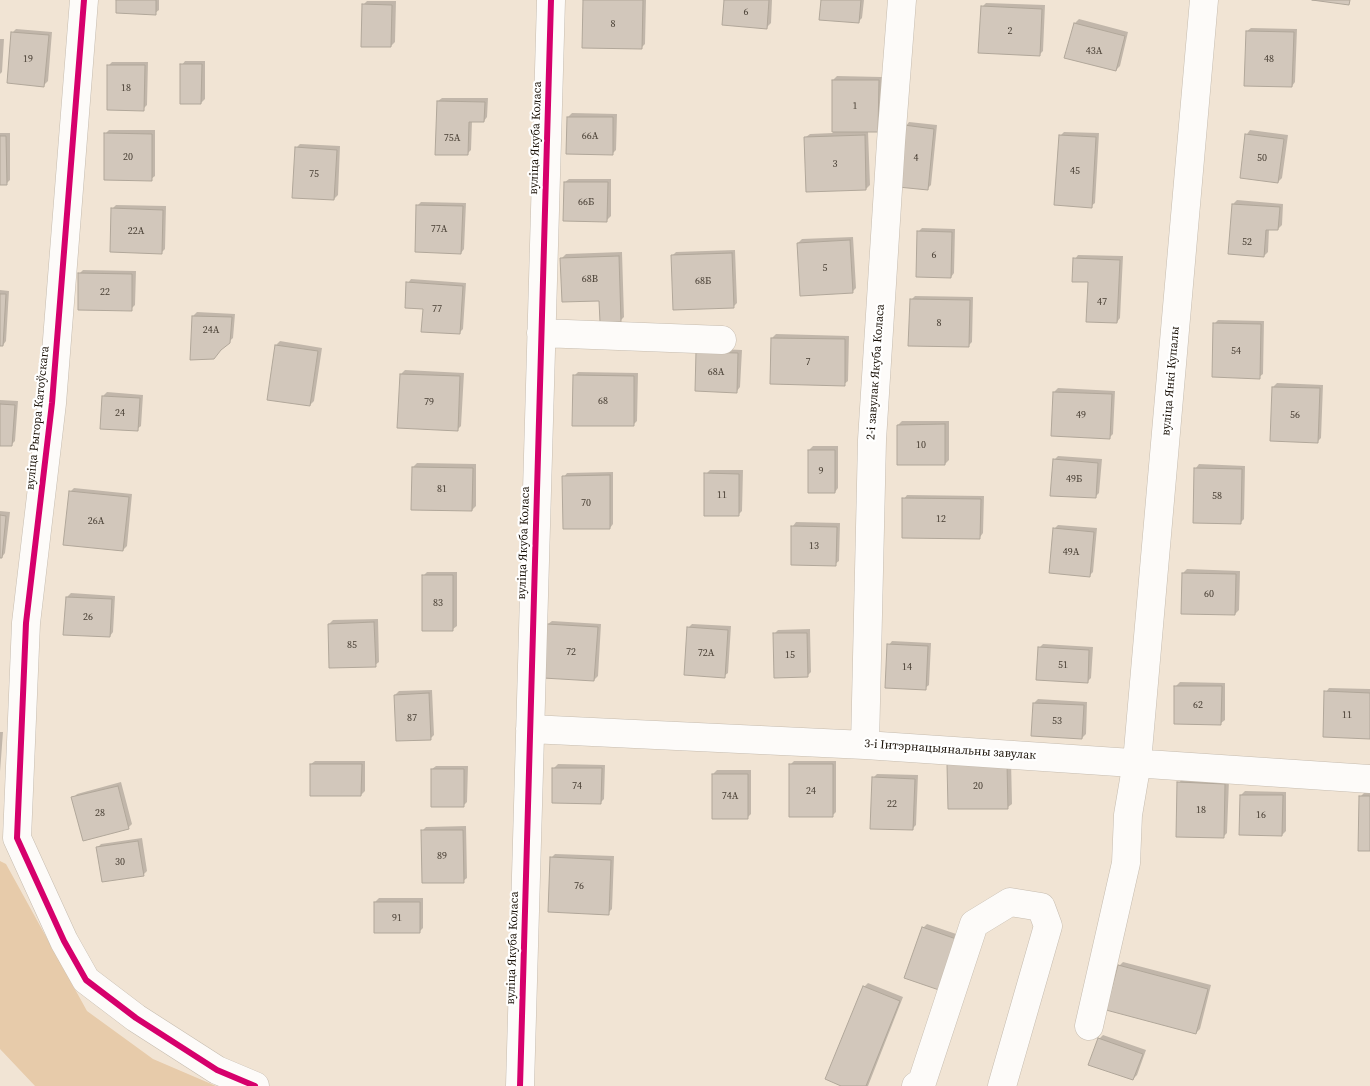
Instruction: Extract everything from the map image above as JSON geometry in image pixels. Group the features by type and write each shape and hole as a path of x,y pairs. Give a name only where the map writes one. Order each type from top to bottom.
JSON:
{"street":[{"name":"вуліца Рыгора Катоўскага","path":"8,835 26,623 52,403 84,0"},
{"name":"вуліца Якуба Коласа","path":"520,1086 551,0"},
{"name":"2-і завулак Якуба Коласа","path":"865,744 872,440 902,0"},
{"name":"вуліца Янкі Купалы","path":"1089,1026 1126,863 1128,815 1137,762 1204,0"},
{"path":"541,333 722,340"},
{"name":"3-і Інтэрнацыянальны завулак","path":"530,729 865,744 1370,779"},
{"path":"8,835 86,980 136,1018 217,1070 255,1086"},
{"path":"916,1086 922,1082 974,924 1010,902 1041,907 1048,926 1002,1086"}],"shaded area":[{"path":"0,861 6,864 87,1011 153,1059 216,1086 35,1086 0,1049"}],"building":[{"path":"116,0 156,0 156,15 116,13"},
{"path":"583,0 643,0 642,49 582,48"},
{"path":"724,0 769,0 767,29 722,25"},
{"path":"821,0 861,0 859,23 819,20"},
{"path":"1312,0 1350,0 1349,5"},
{"path":"362,4 392,5 391,47 361,47"},
{"path":"981,6 1042,9 1040,56 978,53"},
{"path":"1074,23 1125,36 1116,71 1064,58"},
{"path":"1246,31 1294,32 1292,87 1244,86"},
{"path":"11,32 49,35 44,87 7,83"},
{"path":"180,64 202,64 201,104 180,104"},
{"path":"107,65 145,65 144,111 107,110"},
{"path":"832,80 879,80 878,132 832,132"},
{"path":"437,101 485,102 484,122 469,122 468,155 435,155"},
{"path":"567,117 613,117 613,155 566,154"},
{"path":"904,125 934,129 928,190 898,187"},
{"path":"104,133 152,134 152,181 104,180"},
{"path":"1245,134 1284,139 1278,183 1240,178"},
{"path":"865,135 866,190 806,192 804,137"},
{"path":"1059,135 1096,137 1092,208 1054,205"},
{"path":"0,136 6,136 7,185 0,185"},
{"path":"295,147 337,150 334,200 292,198"},
{"path":"564,182 608,182 607,222 563,221"},
{"path":"1232,204 1280,207 1278,230 1266,230 1264,257 1228,254"},
{"path":"416,205 463,206 461,254 415,252"},
{"path":"111,208 163,210 162,254 110,252"},
{"path":"917,231 952,232 951,278 916,277"},
{"path":"850,240 853,293 800,296 797,243"},
{"path":"732,253 734,308 673,310 671,255"},
{"path":"619,256 621,322 600,322 599,301 562,302 560,258"},
{"path":"1073,258 1120,260 1117,323 1086,322 1088,282 1072,282"},
{"path":"78,273 132,274 132,311 78,310"},
{"path":"406,282 463,286 460,334 421,332 423,309 405,308"},
{"path":"0,294 6,294 3,346 0,346"},
{"path":"910,299 970,300 969,347 908,346"},
{"path":"192,316 232,317 230,343 214,359 190,360"},
{"path":"1213,323 1261,324 1260,379 1212,377"},
{"path":"771,338 845,339 845,386 770,384"},
{"path":"275,345 318,351 310,406 267,400"},
{"path":"696,352 738,353 737,393 695,391"},
{"path":"400,374 460,376 458,431 397,428"},
{"path":"573,375 634,376 634,426 572,426"},
{"path":"1272,387 1320,388 1318,443 1270,441"},
{"path":"1053,392 1112,394 1110,439 1051,436"},
{"path":"102,396 140,398 138,431 100,429"},
{"path":"0,404 15,405 12,446 0,446"},
{"path":"945,424 945,465 897,465 897,425"},
{"path":"808,450 835,450 835,493 808,493"},
{"path":"1053,459 1098,463 1096,498 1050,496"},
{"path":"412,467 473,468 472,511 411,510"},
{"path":"1194,468 1242,469 1241,524 1193,523"},
{"path":"704,473 739,474 739,516 704,516"},
{"path":"610,475 610,529 563,529 562,476"},
{"path":"69,491 129,497 123,551 63,545"},
{"path":"902,498 981,499 980,539 902,538"},
{"path":"0,515 6,516 2,558 0,558"},
{"path":"791,526 837,527 836,566 791,565"},
{"path":"1053,528 1094,532 1090,577 1049,573"},
{"path":"1182,573 1236,574 1235,615 1181,614"},
{"path":"422,575 453,575 453,631 422,631"},
{"path":"66,597 112,599 110,637 63,635"},
{"path":"374,622 376,667 329,668 328,624"},
{"path":"547,624 598,627 594,681 543,678"},
{"path":"687,627 728,630 725,678 684,675"},
{"path":"773,633 807,633 808,677 774,678"},
{"path":"887,644 928,646 926,690 885,688"},
{"path":"1038,647 1089,650 1088,683 1036,680"},
{"path":"1174,686 1222,686 1221,725 1174,724"},
{"path":"1324,691 1370,693 1370,739 1323,737"},
{"path":"429,693 431,740 396,741 394,695"},
{"path":"1033,703 1084,705 1082,739 1031,736"},
{"path":"1007,763 1008,809 948,809 947,764"},
{"path":"310,764 362,764 361,796 310,796"},
{"path":"789,764 833,764 833,817 789,817"},
{"path":"552,768 602,768 601,804 552,803"},
{"path":"431,769 464,769 464,807 431,807"},
{"path":"712,774 748,774 748,819 712,819"},
{"path":"872,777 915,779 913,830 870,829"},
{"path":"1177,782 1225,784 1224,838 1176,837"},
{"path":"118,786 129,829 83,841 71,797"},
{"path":"1240,795 1283,795 1282,836 1239,835"},
{"path":"1359,796 1370,796 1370,851 1358,851"},
{"path":"421,830 463,830 464,883 422,883"},
{"path":"138,841 144,876 102,882 96,847"},
{"path":"550,857 611,860 609,915 548,912"},
{"path":"374,902 420,902 420,933 374,933"},
{"path":"922,927 959,940 942,991 904,978"},
{"path":"1118,965 1208,989 1196,1034 1106,1010"},
{"path":"863,986 900,1001 866,1086 841,1086 825,1079"},
{"path":"1098,1038 1143,1054 1133,1080 1088,1065"}],"cycle path":[{"path":"84,0 52,403 26,623 17,838 64,941 86,980 136,1018 217,1070 255,1086"},
{"path":"520,1086 551,0"}]}
